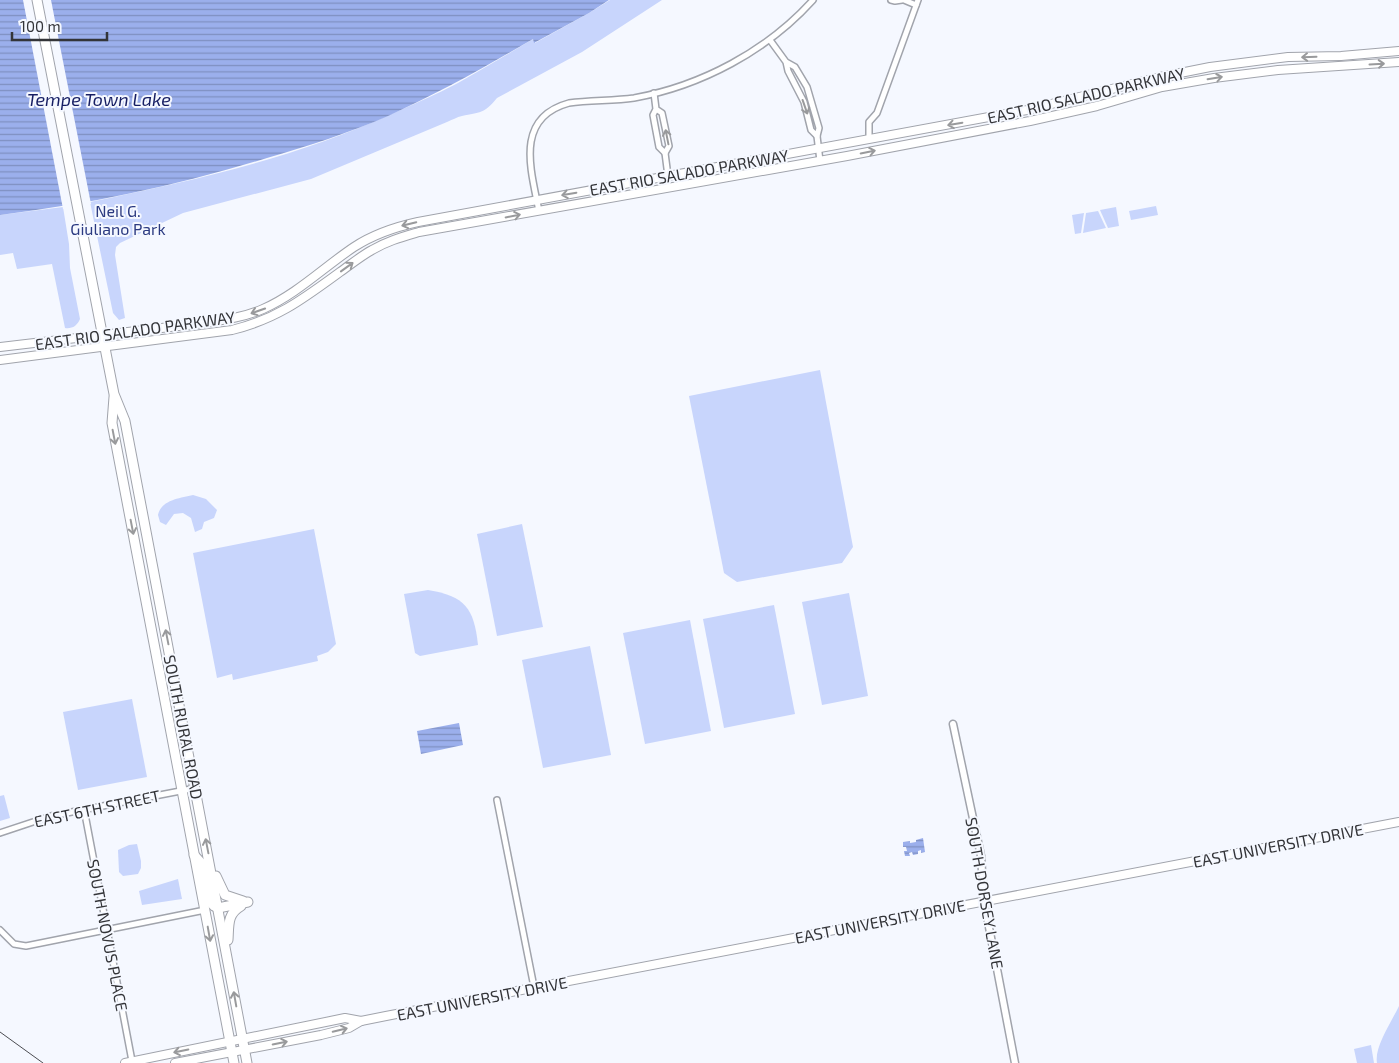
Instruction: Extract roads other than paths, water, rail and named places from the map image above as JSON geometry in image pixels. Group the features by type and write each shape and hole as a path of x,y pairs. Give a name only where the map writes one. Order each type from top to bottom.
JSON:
{"main road":[{"name":"SOUTH RURAL ROAD","path":"37,0 114,394 125,421 247,1063"},
{"name":"EAST RIO SALADO PARKWAY","path":"0,348 204,323 236,318 263,310 290,295 354,247 376,234 418,222 1055,105 1160,77 1210,67 1288,58 1399,51"},
{"name":"EAST RIO SALADO PARKWAY","path":"0,360 232,330 249,326 284,310 370,251 397,238 419,232 820,161 1058,115 1198,80 1278,70 1399,62"},
{"name":"SOUTH RURAL ROAD","path":"114,394 112,423 234,1063"},
{"name":"EAST UNIVERSITY DRIVE","path":"175,1063 349,1028 361,1021 1399,822"},
{"path":"194,854 204,866 210,902 214,906 218,908 248,902"},
{"path":"210,864 225,895 248,902"},
{"path":"228,960 230,917 234,910 248,902"},
{"name":"EAST UNIVERSITY DRIVE","path":"128,1062 345,1018 361,1021"}],"street":[{"path":"539,211 529,148 532,133 546,115 559,106 569,103 615,100 654,93 710,74 770,40 813,0"},
{"path":"869,139 869,122 877,113 917,2 903,0 894,2 891,0"},
{"path":"770,40 786,62 788,71 804,102 811,130 816,136 820,161"},
{"path":"654,93 656,109 653,115 659,147 665,154"},
{"path":"656,109 662,113 668,146 665,154 668,176"},
{"name":"SOUTH DORSEY LANE","path":"953,724 981,856 984,901 1015,1063"},
{"name":"EAST 6TH STREET","path":"0,833 36,820 196,788"},
{"path":"497,800 534,988"},
{"name":"SOUTH NOVUS PLACE","path":"84,809 107,930 128,1062"},
{"path":"0,930 14,944 26,946 205,910"}],"water":[{"name":"Tempe Town Lake","path":"0,0 609,0 534,43 533,39 425,98 388,116 343,134 234,168 168,185 102,199 0,215"},
{"path":"459,723 463,745 421,754 417,731"},
{"path":"923,838 925,852 921,853 921,850 918,851 918,854 913,855 912,852 909,853 910,856 905,856 904,851 907,851 906,847 903,847 903,842 916,842 916,840"}],"tram line":[{"path":"0,1032 43,1063"}],"park label":[{"name":"Neil G. Giuliano Park","path":"118,219"}]}
